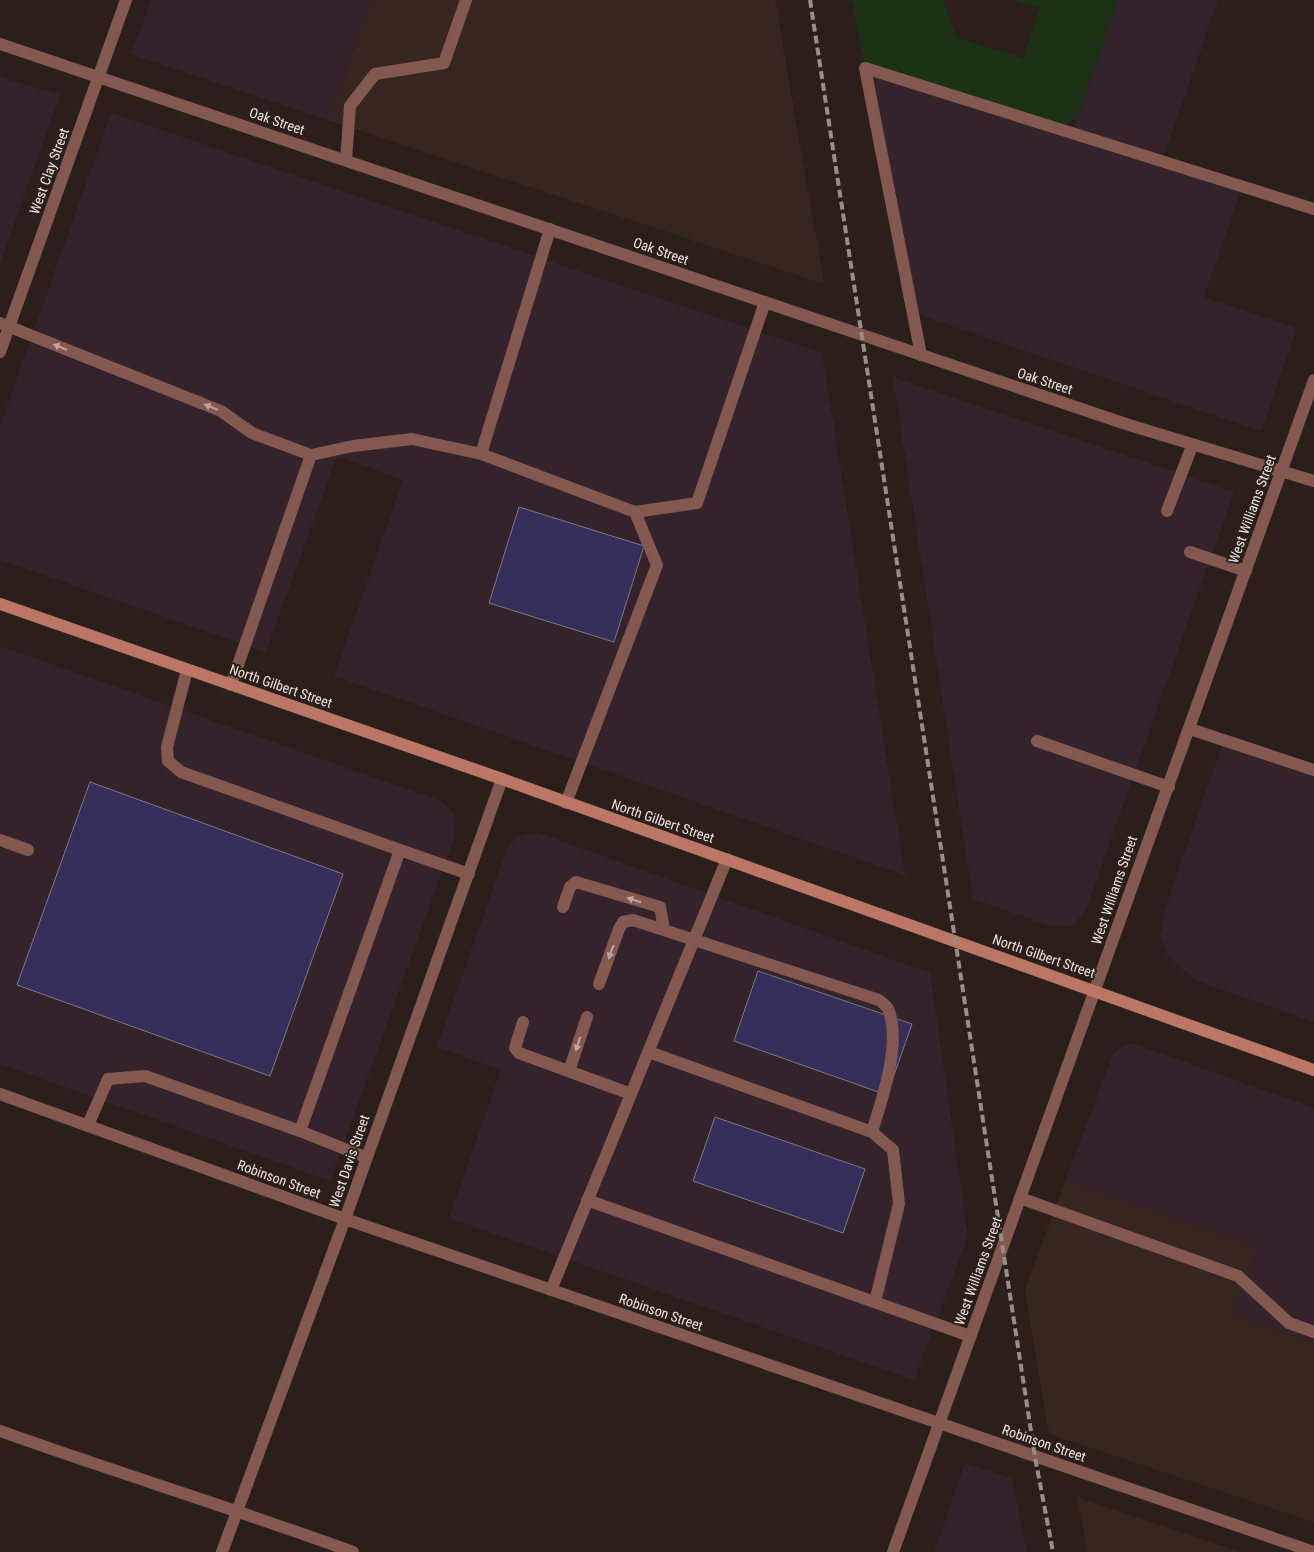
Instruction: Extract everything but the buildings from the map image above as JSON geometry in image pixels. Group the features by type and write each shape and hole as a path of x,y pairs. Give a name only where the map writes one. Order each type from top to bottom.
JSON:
{"main road":[{"name":"North Gilbert Street","path":"0,604 956,940 1050,976 1095,990 1314,1070"}],"street":[{"name":"West Clay Street","path":"0,352 5,324 126,0"},
{"path":"346,160 350,106 375,74 444,63 466,0"},
{"name":"Oak Street","path":"0,44 1192,446 1314,481"},
{"path":"921,355 865,68 1314,209"},
{"path":"481,454 550,229"},
{"path":"5,324 221,411 252,433 311,455 353,446 412,438 481,454 635,512 697,503 765,302"},
{"name":"West Williams Street","path":"893,1552 938,1422 1095,990 1160,804 1169,787 1190,729 1314,380"},
{"path":"1167,511 1192,446"},
{"path":"231,685 311,455"},
{"path":"566,803 657,565 635,512"},
{"path":"1190,552 1246,571"},
{"path":"187,670 167,747 168,761 181,772 469,874"},
{"path":"1190,729 1314,770"},
{"path":"1037,741 1169,787"},
{"name":"West Davis Street","path":"222,1552 345,1219 365,1158 502,779"},
{"path":"0,840 28,850"},
{"path":"300,1131 400,850"},
{"path":"551,1290 727,859"},
{"path":"563,906 570,887 576,882 660,907 664,929"},
{"path":"599,984 623,922 633,920 695,938 879,1000 889,1009 893,1030 889,1073 872,1132"},
{"path":"569,1071 587,1017"},
{"path":"523,1022 515,1048 519,1053 631,1094"},
{"path":"649,1052 872,1132 893,1150 899,1204 875,1302"},
{"path":"88,1125 108,1079 145,1076 300,1131 365,1158"},
{"name":"Robinson Street","path":"0,1094 345,1219 1314,1552"},
{"path":"1020,1198 1238,1276 1289,1323 1314,1332"},
{"path":"587,1200 970,1336"},
{"path":"0,1431 106,1469 237,1510 354,1552"}],"shaded area":[{"path":"151,0 371,0 328,120 131,54"},
{"path":"371,0 775,0 824,284 328,120"},
{"path":"1118,0 1218,0 1162,161 1242,186 1204,297 1297,328 1261,431 913,313 865,68 1072,133"},
{"path":"0,77 60,95 0,264"},
{"path":"111,113 822,353 905,875 334,676 403,480 337,456 266,652 0,560 0,426"},
{"path":"893,377 1234,492 1087,907 1072,927 1045,924 973,899"},
{"path":"0,646 441,801 454,814 455,836 330,1181 0,1064"},
{"path":"1224,740 1314,770 1314,1022 1197,981 1168,956 1160,935 1165,908"},
{"path":"539,833 930,973 968,1236 914,1380 449,1218 501,1070 437,1047 507,849 517,836"},
{"path":"1132,1043 1314,1108 1314,1343 1232,1315 1256,1247 1065,1181 1114,1052"},
{"path":"1065,1181 1257,1247 1232,1315 1314,1343 1314,1522 1049,1434 1025,1290"},
{"path":"965,1463 1012,1478 1027,1552 934,1552"},
{"path":"1077,1497 1240,1552 1088,1552"}],"green space":[{"path":"852,0 943,0 957,38 1023,58 1040,8 1013,0 1118,0 1077,118 1058,128 865,68"}],"railway":[{"path":"810,0 1035,1457 1053,1552"}]}
